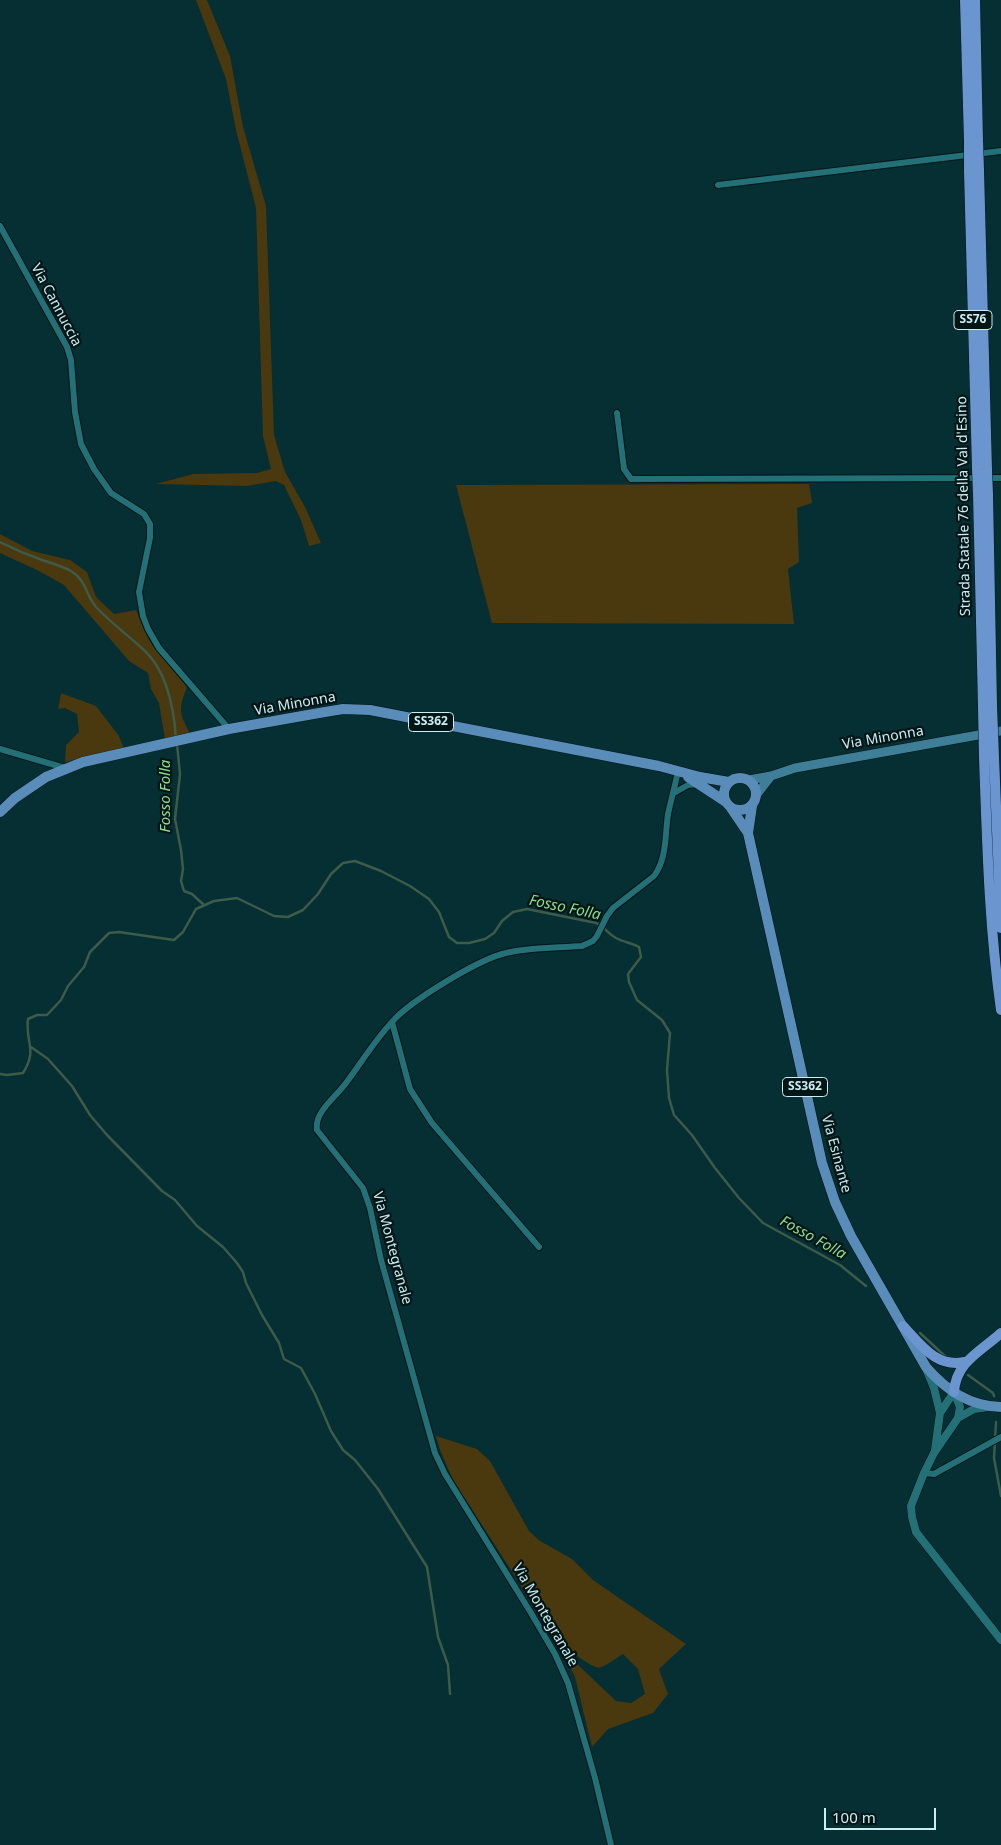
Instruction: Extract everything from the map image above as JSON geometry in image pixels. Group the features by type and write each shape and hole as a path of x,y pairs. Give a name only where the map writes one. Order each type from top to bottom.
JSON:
{"highway":[{"name":"Strada Statale 76 della Val d'Esino","path":"965,0 974,140"},
{"name":"Strada Statale 76 della Val d'Esino","path":"975,0 974,171 987,706 1001,928"},
{"name":"Strada Statale 76 della Val d'Esino","path":"989,757 989,904 1001,1010"},
{"path":"903,1326 929,1353 940,1360 954,1364 965,1362"},
{"path":"954,1392 954,1382 965,1362 1001,1333"}],"main road":[{"name":"Via Minonna","path":"0,812 15,798 46,777 82,762 229,729 343,709 370,710 659,766 729,782"},
{"name":"Via Minonna","path":"749,780 771,776 795,768 1001,731"},
{"name":"Via Minonna","path":"678,771 728,805"},
{"path":"757,794 771,776"},
{"name":"SS362","path":"729,782 739,778 749,780"},
{"path":"749,780 757,794"},
{"path":"729,782 724,791 728,805 735,810 744,810 752,806"},
{"name":"SS362","path":"752,806 757,794"},
{"name":"Via Esinante","path":"728,805 748,833"},
{"name":"Via Esinante","path":"752,806 748,833 822,1163 835,1202 851,1236 926,1367 940,1383 954,1392"},
{"name":"SS362","path":"954,1392 964,1399 977,1404 997,1407"}],"street":[{"path":"718,185 1001,151"},
{"name":"Via Cannuccia","path":"0,226 66,346 71,360 75,412 81,444 94,470 112,493 144,514 150,524 150,538 139,592 143,616 148,629 159,648 229,729"},
{"path":"617,413 624,468 632,480 1001,478"},
{"path":"0,749 65,768"},
{"name":"Via Montegranale","path":"612,1845 568,1683 555,1654 445,1474 435,1453 381,1260 370,1208 363,1188 317,1130 316,1124 320,1115 392,1022 409,1006 481,961 505,953 582,946 593,941 613,908 658,872 663,855 668,813 678,771"},
{"path":"674,793 688,785 699,784"},
{"path":"392,1022 410,1089 421,1107 432,1123 539,1247"},
{"path":"926,1367 940,1412 934,1453"},
{"path":"940,1412 954,1392"},
{"path":"954,1392 960,1407 958,1418 934,1453 911,1506 916,1532 1001,1640"},
{"path":"958,1418 974,1409 997,1407"},
{"path":"924,1473 934,1474 1001,1437"}],"shaded area":[{"path":"196,0 207,0 230,56 243,127 266,206 274,435 285,472 305,507 321,543 309,546 301,520 284,485 276,481 247,486 156,484 193,474 257,473 271,469 263,436 256,208 236,130 226,79"},
{"path":"809,484 812,503 797,508 799,562 788,569 794,624 492,623 456,485"},
{"path":"0,534 32,551 70,560 87,572 96,597 114,614 136,610 155,649 187,687 181,711 191,735 165,739 159,703 151,689 148,673 129,661 64,585 0,553"},
{"path":"61,693 96,706 119,736 124,749 65,762 66,745 79,732 77,714 65,708 58,709"},
{"path":"436,1436 477,1449 490,1461 529,1531 540,1541 572,1559 593,1580 686,1644 659,1669 668,1694 653,1713 608,1729 592,1747 575,1677 565,1657 577,1664 616,1701 631,1703 645,1694 638,1669 623,1654 605,1666 598,1667 593,1666 560,1646 453,1480"}],"waterway":[{"name":"Fosso Folla","path":"0,542 71,571 83,583 96,607 145,651 159,670 168,692 174,716 176,739"},
{"name":"Fosso Folla","path":"177,744 180,774 175,819 183,869 181,881 184,891 192,894 204,905"},
{"name":"Fosso Folla","path":"0,1074 23,1073 30,1058 28,1019 37,1015 47,1015 61,1000 68,986 84,967 90,952 109,933 119,932 174,940 183,932 196,909 214,901 237,898 274,916 288,917 303,910 318,894 331,874 343,863 355,861 381,871 410,886 429,899 439,912 449,937 457,943 469,943 485,939 494,933 502,921 513,912 527,909 596,923 616,938 639,947 641,957 628,974 629,982 637,1000 662,1020 670,1033 667,1070 669,1098 674,1115 692,1135 739,1198 763,1223 840,1265 866,1286"},
{"path":"31,1047 48,1059 72,1086 90,1115 107,1135 162,1191 175,1200 197,1226 223,1247 243,1272 246,1283 262,1315 279,1343 284,1359 301,1368 331,1431 343,1450 355,1460 378,1489 427,1567 438,1637 448,1665 450,1694"},
{"path":"920,1333 946,1357"},
{"path":"968,1375 993,1393 994,1396"},
{"name":"Fosso Folla","path":"996,1422 994,1458 1001,1496"}]}
